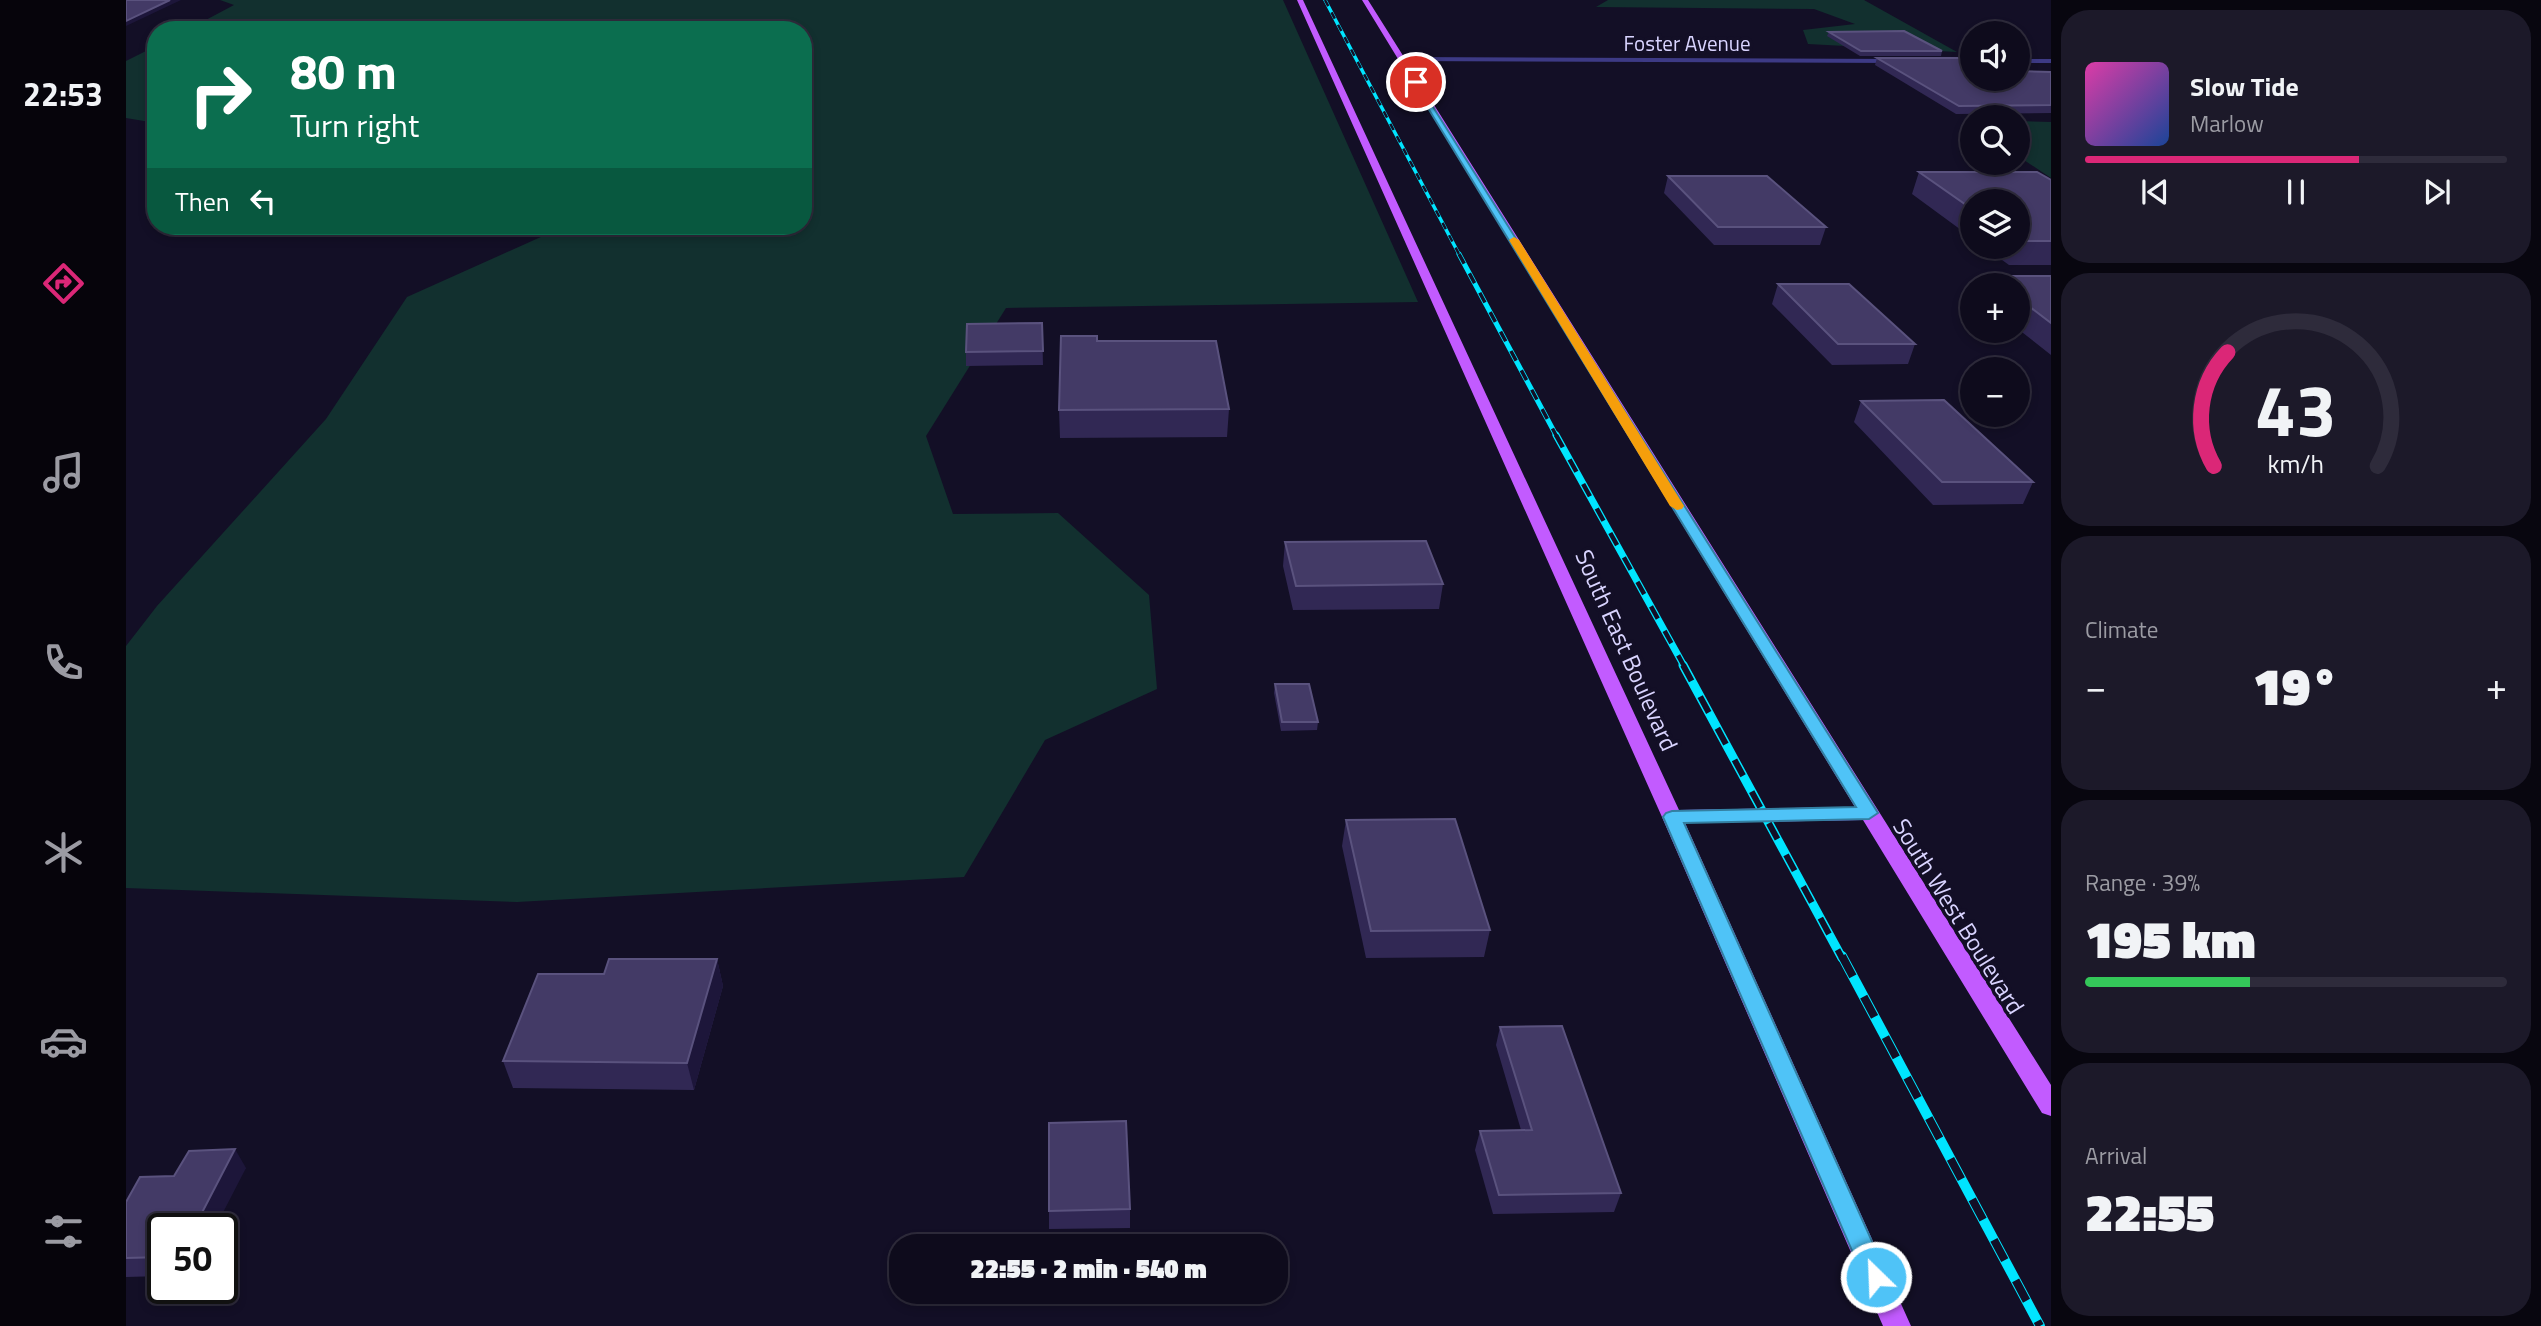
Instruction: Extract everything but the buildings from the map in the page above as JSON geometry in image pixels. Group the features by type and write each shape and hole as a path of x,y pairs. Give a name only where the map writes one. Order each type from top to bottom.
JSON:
{"main road":[{"name":"South East Boulevard","path":"1300,0 1672,817 1897,1326"},
{"name":"South West Boulevard","path":"1365,0 2051,1106"},
{"path":"1672,817 1869,813"}],"street":[{"name":"Foster Avenue","path":"1401,59 1905,61"},
{"path":"1932,61 1960,61"},
{"path":"2030,61 2051,61"}],"green space":[{"path":"220,0 1283,0 1418,302 1006,308 926,436 953,514 1058,513 1149,595 1157,689 1045,740 964,877 517,902 126,888 126,646 157,606 326,419 407,297 542,235 812,235 812,21 204,21 234,5"},
{"path":"1608,0 1864,0 1957,52 1808,44 1803,30 1855,24 1814,9 1596,7"},
{"path":"147,50 147,122 126,118 126,61"},
{"path":"2030,121 2051,122 2051,178 2030,164"}],"railway":[{"path":"1325,0 1460,256"},
{"path":"1459,254 1557,437"},
{"path":"1556,435 1684,666"},
{"path":"1683,665 1842,958"},
{"path":"1842,956 2040,1326"}],"slow traffic":[{"path":"1514,240 1677,506"}],"route":[{"path":"1416,82 1869,813 1672,817 1876,1277"}]}
